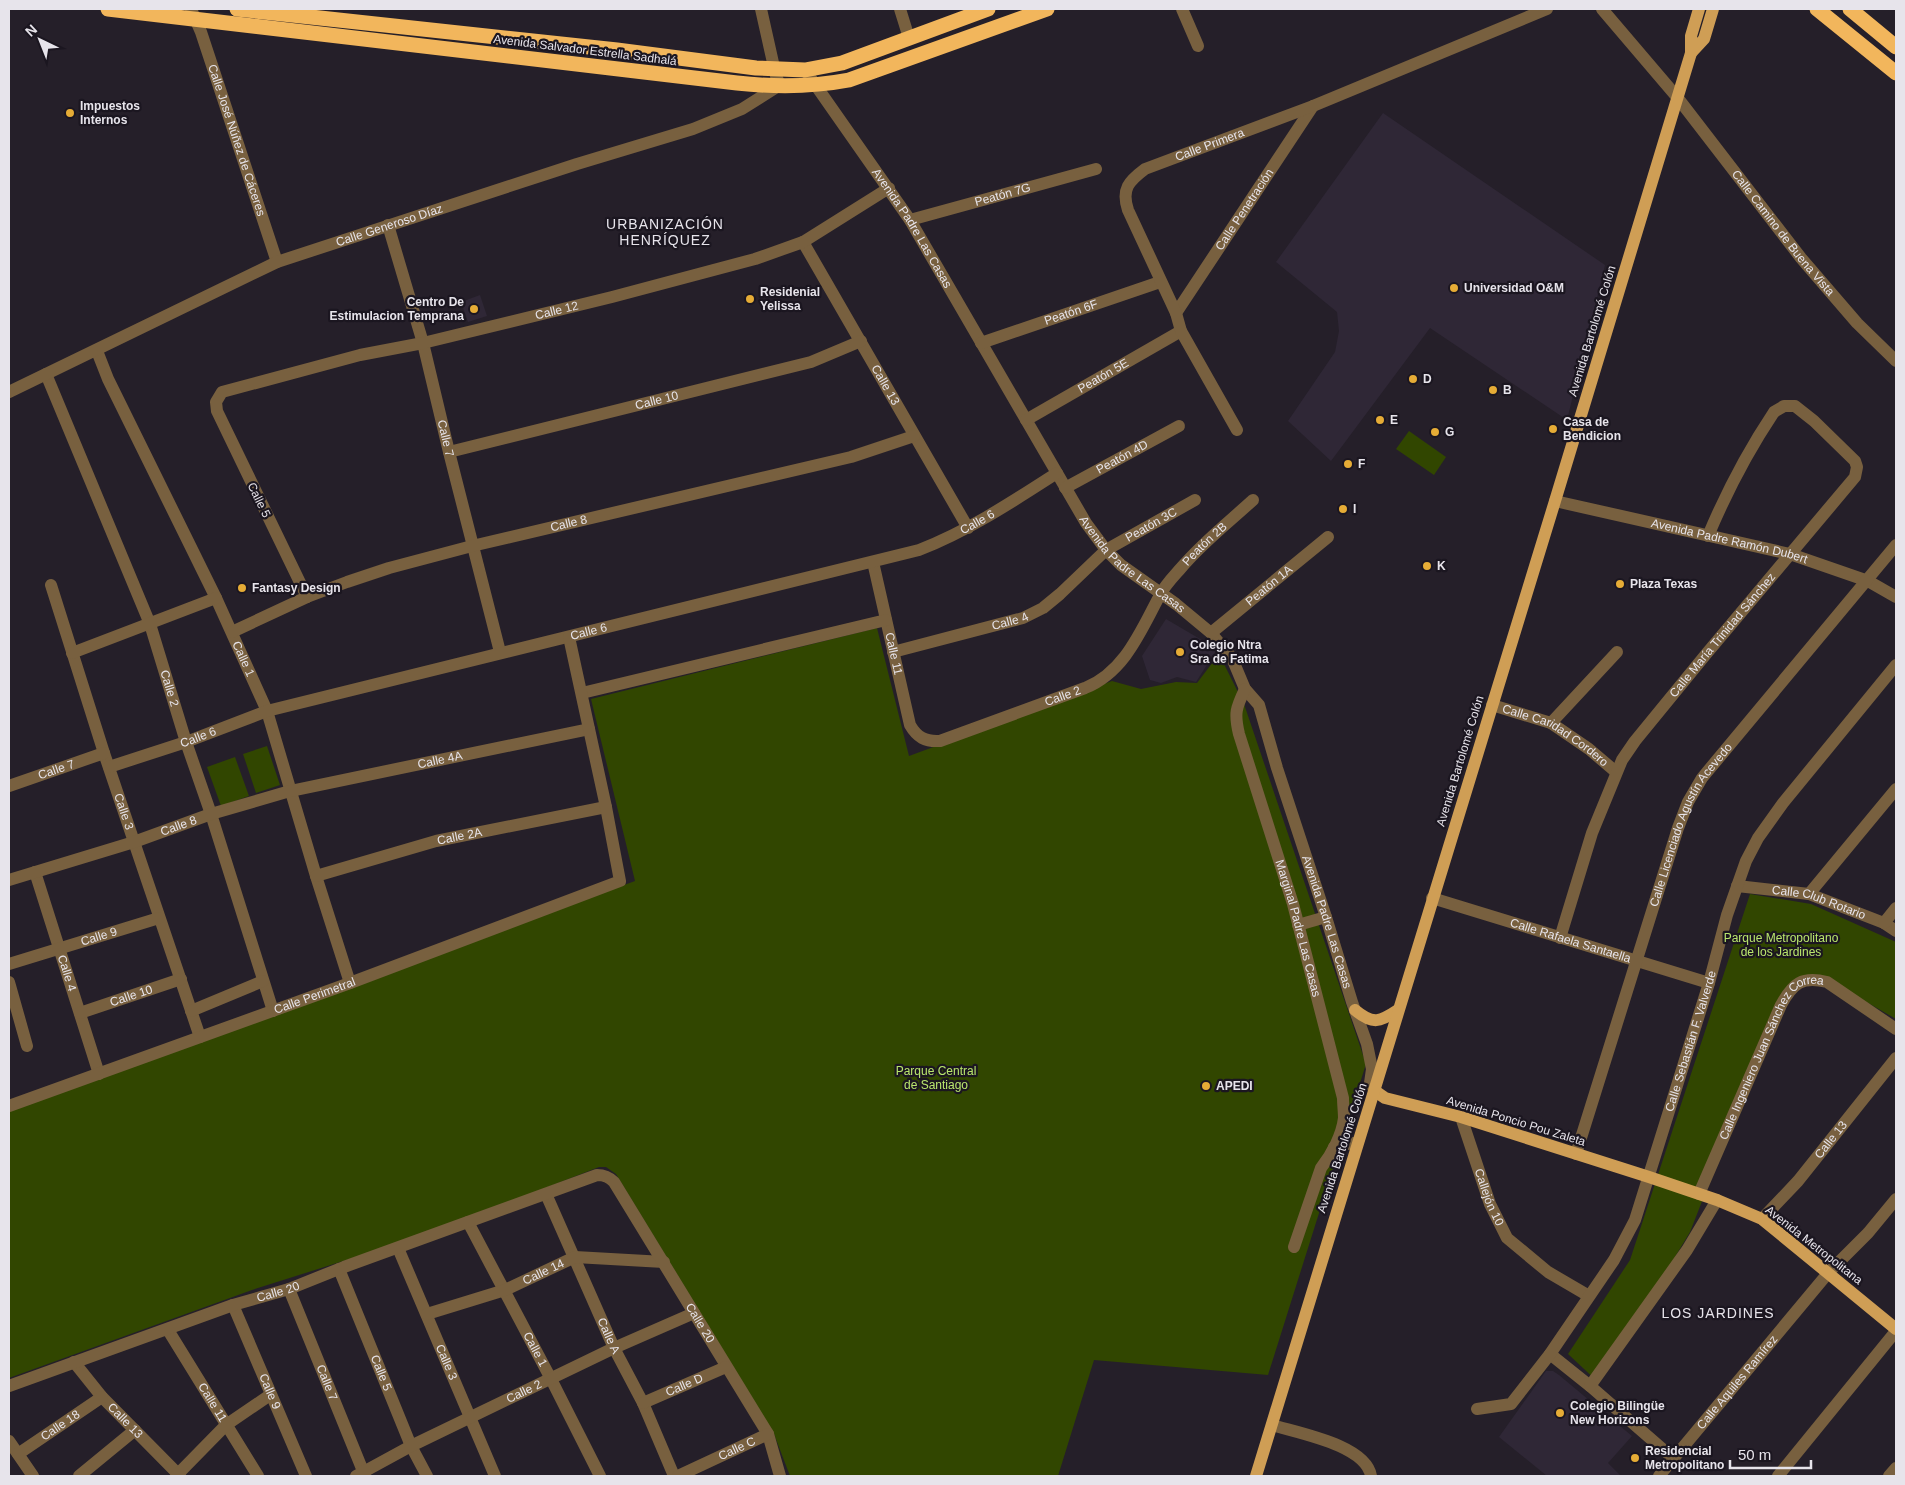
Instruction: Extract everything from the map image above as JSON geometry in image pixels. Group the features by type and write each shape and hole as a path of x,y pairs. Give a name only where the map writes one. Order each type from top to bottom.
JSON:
{"highway":[{"name":"Avenida Salvador Estrella Sadhalá","path":"108,9 193,14 744,83 780,85 816,84 848,80 1047,9"},
{"name":"Avenida Salvador Estrella Sadhalá","path":"236,9 276,11 756,68 804,70 842,63 988,9"},
{"path":"1817,9 1896,73"},
{"path":"1850,9 1896,47"}],"main road":[{"name":"Avenida Bartolomé Colón","path":"1256,1476 1691,53 1691,36 1699,9"},
{"name":"Avenida Bartolomé Colón","path":"1691,53 1704,39 1713,9"},
{"path":"1355,1010 1370,1020 1379,1021 1398,1010"},
{"name":"Avenida Poncio Pou Zaleta","path":"1375,1091 1385,1098 1461,1117 1649,1177"},
{"name":"Avenida Metropolitana","path":"1649,1177 1717,1200 1762,1218 1829,1272 1896,1330"}],"street":[{"path":"761,9 774,69 780,85"},
{"path":"900,9 909,38"},
{"path":"1182,9 1198,46"},
{"name":"Calle Primera","path":"1236,430 1181,331 1176,313 1160,282 1124,200 1126,188 1134,177 1146,169 1313,106 1547,9"},
{"name":"Calle Camino de Buena Vista","path":"1602,9 1677,97 1801,258 1857,323 1896,361"},
{"name":"Calle José Núñez de Cáceres","path":"193,14 201,32 276,262"},
{"name":"Avenida Padre Las Casas","path":"804,70 816,84 910,220 1086,523 1106,550 1122,565 1189,614 1211,633 1232,658 1245,689 1259,705 1277,768 1370,1056 1372,1069 1370,1083 1375,1091"},
{"name":"Calle Generoso Díaz","path":"9,392 97,351 276,262 692,128 742,110 780,85"},
{"name":"Calle Penetración","path":"1176,313 1313,106"},
{"name":"Peatón 7G","path":"910,220 1096,169"},
{"name":"Calle 12","path":"216,402 222,392 360,355 423,343 755,259 803,242 889,188"},
{"name":"Calle 7","path":"388,225 423,343 472,546 500,652"},
{"name":"Calle 13","path":"803,242 968,528"},
{"name":"Peatón 6F","path":"981,343 1160,282"},
{"name":"Peatón 5E","path":"1026,420 1181,331"},
{"name":"Calle 10","path":"449,452 811,362 861,341"},
{"name":"Calle 1","path":"97,351 108,379 216,598 267,711 350,983"},
{"name":"Calle 2","path":"46,374 150,624 186,742 211,814 273,1010"},
{"name":"Calle 5","path":"216,402 216,411 307,597"},
{"name":"Calle María Trinidad Sánchez","path":"1560,938 1592,834 1616,772 1635,741 1856,477 1855,461 1814,421 1795,406 1784,406 1774,412 1724,498 1708,536"},
{"name":"Peatón 4D","path":"1065,488 1179,426"},
{"name":"Calle 8","path":"232,632 307,597 389,568 472,546 850,457 914,436"},
{"name":"Calle 6","path":"109,767 186,742 267,711 919,550 968,528 1057,473"},
{"name":"Peatón 3C","path":"1106,550 1194,500"},
{"name":"Peatón 2B","path":"1160,593 1199,548 1253,500"},
{"name":"Avenida Padre Ramón Dubert","path":"1555,501 1790,554 1868,581 1896,597"},
{"name":"Peatón 1A","path":"1211,633 1328,537"},
{"name":"Calle Licenciado Agustín Acevedo","path":"1576,1154 1683,815 1694,790 1896,545"},
{"name":"Calle 4","path":"893,652 1023,618 1043,608 1106,550"},
{"name":"Calle 11","path":"873,562 910,725 915,734 923,739"},
{"name":"Calle 3","path":"52,585 104,753 200,1037"},
{"name":"Calle 2","path":"923,739 930,742 940,741 1098,683 1116,668 1148,619 1160,593"},
{"path":"72,653 216,598"},
{"path":"582,693 886,620"},
{"path":"569,637 606,807"},
{"path":"1551,723 1617,652"},
{"name":"Calle Sebastián F. Valverde","path":"1477,1409 1511,1404 1550,1354 1614,1260 1635,1220 1746,861 1758,838 1782,803 1896,665"},
{"name":"Marginal Padre Las Casas","path":"1245,689 1237,706 1235,718 1298,925 1343,1098 1344,1118 1329,1158 1321,1168 1294,1248"},
{"name":"Calle Caridad Cordero","path":"1492,706 1551,723 1589,749 1616,772"},
{"name":"Calle 4A","path":"290,791 589,729"},
{"name":"Calle 7","path":"9,786 104,753"},
{"path":"1808,894 1896,789"},
{"name":"Calle 8","path":"9,880 134,842 211,814 290,791"},
{"name":"Calle 2A","path":"316,876 436,841 606,807"},
{"name":"Calle Perimetral","path":"9,1106 350,983 620,881 606,807"},
{"name":"Calle 4","path":"35,872 99,1074"},
{"name":"Calle Club Rotario","path":"1737,886 1808,894 1884,923 1896,932"},
{"name":"Calle Rafaela Santaella","path":"1432,898 1709,983"},
{"path":"1884,923 1896,908"},
{"path":"1298,925 1326,917"},
{"name":"Calle 9","path":"9,964 159,918"},
{"name":"Calle 10","path":"80,1013 181,979"},
{"name":"Calle Ingeniero Juan Sánchez Correa","path":"1699,1194 1781,1005 1787,994 1798,983 1815,979 1827,982 1896,1029"},
{"path":"191,1011 263,981"},
{"path":"9,982 27,1046"},
{"name":"Calle 13","path":"1762,1218 1798,1181 1896,1058"},
{"name":"Callejón 10","path":"1461,1117 1490,1204 1507,1238 1548,1272 1589,1296"},
{"path":"1334,1147 1358,1142"},
{"name":"Calle 20","path":"9,1386 233,1305 289,1289 597,1175 606,1176 614,1182 768,1434 780,1476"},
{"name":"Calle A","path":"546,1194 614,1348 643,1403 674,1476"},
{"name":"Calle Aquiles Ramírez","path":"1660,1476 1829,1272 1868,1233 1896,1199"},
{"path":"1590,1386 1687,1250 1717,1200"},
{"name":"Calle 1","path":"468,1222 552,1379 600,1476"},
{"name":"Calle 3","path":"398,1248 495,1476"},
{"name":"Calle 14","path":"427,1314 505,1290 575,1257 664,1262"},
{"name":"Calle 5","path":"339,1269 411,1446 427,1476"},
{"name":"Calle 7","path":"289,1289 361,1475"},
{"name":"Calle 9","path":"233,1305 306,1476"},
{"name":"Calle 2","path":"361,1475 411,1446 614,1348 694,1313"},
{"name":"Calle 11","path":"168,1330 258,1476"},
{"path":"1778,1476 1896,1330"},
{"path":"1550,1354 1674,1459"},
{"name":"Calle 13","path":"74,1362 102,1397 178,1476"},
{"name":"Calle D","path":"643,1403 726,1367"},
{"path":"178,1476 226,1425 270,1395"},
{"name":"Calle 18","path":"18,1454 102,1397"},
{"path":"1272,1425 1348,1449 1366,1463 1371,1476"},
{"path":"79,1476 135,1430"},
{"name":"Calle C","path":"678,1476 768,1434"},
{"path":"9,1441 33,1476"},
{"path":"1889,1476 1896,1468"}],"shaded area":[{"name":"Universidad O&M","path":"1383,113 1605,265 1567,420 1430,328 1331,461 1288,421 1335,352 1339,331 1337,312 1276,262"},
{"name":"Centro De Estimulacion Temprana","path":"480,295 487,316 468,322 461,302"},
{"name":"Colegio Ntra Sra de Fatima","path":"1166,619 1217,649 1196,682 1177,677 1161,683 1150,680 1142,656"},
{"name":"Colegio Bilingüe New Horizons","path":"1546,1371 1553,1371 1559,1375 1632,1436 1608,1463 1621,1476 1547,1476 1499,1437"}],"green space":[{"path":"1409,431 1446,457 1434,475 1396,449"},
{"name":"Parque Central de Santiago","path":"877,628 909,756 1112,681 1141,689 1176,682 1197,683 1219,654 1244,704 1366,1064 1268,1375 1094,1360 1058,1476 790,1476 774,1434 616,1174 606,1167 599,1167 425,1235 252,1290 9,1378 9,1110 635,881 591,699"},
{"path":"267,746 280,785 256,793 243,754"},
{"path":"235,757 249,796 221,806 207,767"},
{"name":"Parque Metropolitano de los Jardines","path":"1750,894 1811,904 1896,942 1896,1019 1842,988 1814,978 1783,995 1690,1232 1599,1383 1568,1354 1630,1260"}],"place":[{"name":"Impuestos Internos","path":"70,113"},
{"name":"Universidad O&M","path":"1454,288"},
{"name":"Residenial Yelissa","path":"750,299"},
{"name":"Centro De Estimulacion Temprana","path":"474,309"},
{"name":"D","path":"1413,379"},
{"name":"B","path":"1493,390"},
{"name":"E","path":"1380,420"},
{"name":"Casa de Bendicion","path":"1553,429"},
{"name":"G","path":"1435,432"},
{"name":"F","path":"1348,464"},
{"name":"I","path":"1343,509"},
{"name":"K","path":"1427,566"},
{"name":"Plaza Texas","path":"1620,584"},
{"name":"Fantasy Design","path":"242,588"},
{"name":"Colegio Ntra Sra de Fatima","path":"1180,652"},
{"name":"APEDI","path":"1206,1086"},
{"name":"Colegio Bilingüe New Horizons","path":"1560,1413"},
{"name":"Residencial Metropolitano","path":"1635,1458"}],"district":[{"name":"URBANIZACIÓN HENRÍQUEZ","path":"665,232"},
{"name":"LOS JARDINES","path":"1718,1313"}]}
